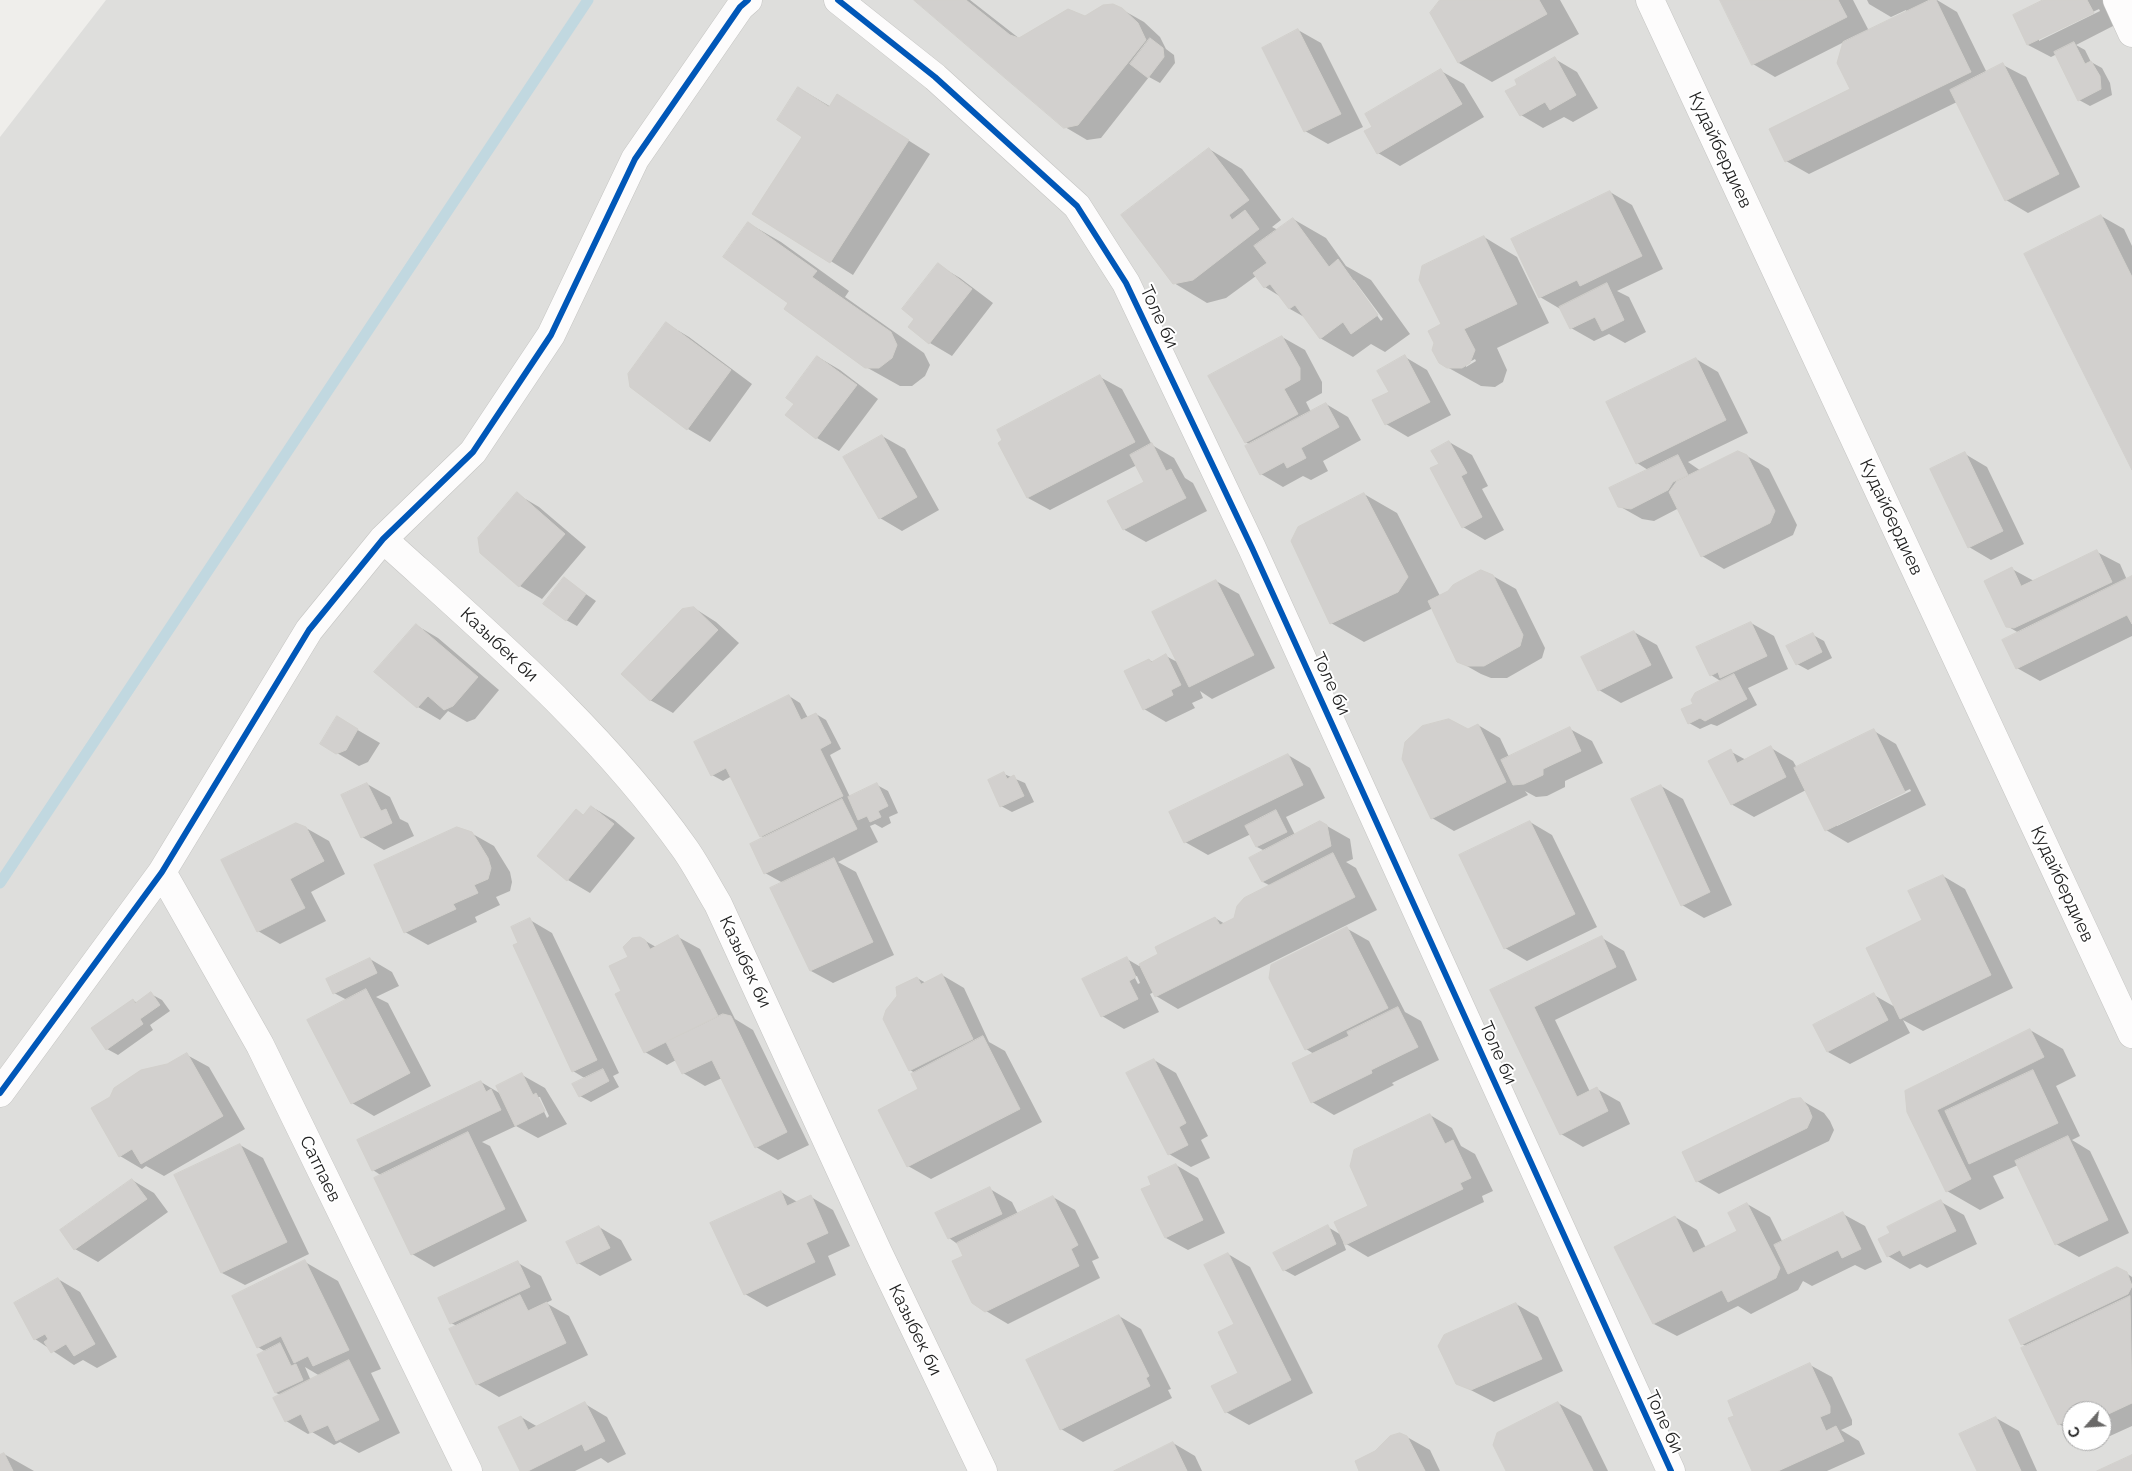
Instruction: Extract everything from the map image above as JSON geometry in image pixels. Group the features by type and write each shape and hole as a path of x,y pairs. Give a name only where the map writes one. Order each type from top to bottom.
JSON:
{"street":[{"path":"0,1093 162,872 309,630 383,539 473,452 551,335 635,159 740,8 748,0"},
{"name":"Толе би","path":"838,0 935,77 1077,206 1126,283 1256,557 1671,1471"},
{"name":"Кудайбердиев","path":"1650,0 2132,1034"},
{"path":"2117,0 2132,33"},
{"name":"Казыбек би","path":"383,539 525,667 590,732 686,850 718,904 878,1252 983,1471"},
{"name":"Сатпаев","path":"162,872 260,1045 468,1471"}],"shaded area":[{"path":"106,0 2132,0 2132,1471 0,1471 0,137"}],"building":[{"path":"914,0 966,0 1010,35 1019,38 1068,9 1085,16 1103,5 1113,4 1122,8 1138,23 1146,40 1078,125 1064,128"},
{"path":"1440,0 1539,0 1547,14 1458,63 1430,13"},
{"path":"1720,0 1838,0 1847,17 1752,65"},
{"path":"1930,0 1936,0 1971,72 1785,162 1769,129 1850,89 1837,63 1843,42"},
{"path":"2043,0 2087,0 2094,13 2027,45 2013,15"},
{"path":"1298,29 1341,114 1304,132 1262,48"},
{"path":"1150,38 1163,48 1164,57 1148,78 1130,64"},
{"path":"2074,42 2085,64 2091,61 2100,76 2101,89 2078,101 2054,52"},
{"path":"1555,57 1576,95 1550,110 1545,102 1520,116 1505,91 1517,85 1515,80"},
{"path":"2003,63 2059,174 2005,201 1950,90"},
{"path":"1441,69 1462,104 1377,154 1364,131 1372,127 1365,114"},
{"path":"798,87 829,107 837,94 909,140 830,263 752,214 802,137 777,120"},
{"path":"1209,148 1249,200 1229,215 1232,220 1245,210 1259,229 1193,280 1173,284 1121,215"},
{"path":"1610,191 1642,256 1580,286 1577,280 1539,298 1511,239"},
{"path":"2101,215 2132,277 2132,470 2024,254"},
{"path":"1293,218 1329,267 1338,259 1378,315 1351,334 1343,322 1320,339 1295,305 1289,309 1270,284 1264,288 1253,273 1267,263 1254,246"},
{"path":"748,222 817,271 812,277 891,332 897,345 892,358 879,368 865,368 784,309 788,303 723,257"},
{"path":"1484,236 1517,304 1464,329 1475,350 1470,363 1462,368 1447,368 1439,363 1432,350 1434,343 1428,331 1441,324 1419,280 1422,266"},
{"path":"938,263 972,289 929,344 908,327 914,319 902,309"},
{"path":"1607,283 1624,320 1602,331 1595,317 1570,329 1559,307"},
{"path":"666,322 731,370 687,430 630,387 628,374"},
{"path":"1282,336 1300,368 1300,380 1284,389 1298,414 1245,443 1208,376"},
{"path":"1405,355 1430,402 1385,425 1372,400 1389,392 1377,371"},
{"path":"817,356 857,385 816,439 785,415 794,404 786,398"},
{"path":"1696,358 1726,420 1636,464 1606,402"},
{"path":"1100,375 1135,442 1027,498 998,443 1002,440 997,430"},
{"path":"1326,403 1339,427 1301,448 1306,458 1287,468 1284,462 1260,475 1245,446"},
{"path":"882,435 917,497 879,519 843,457"},
{"path":"1449,441 1467,473 1461,476 1482,517 1462,528 1430,468 1439,464 1431,451"},
{"path":"1152,443 1166,471 1171,469 1186,498 1123,530 1107,501 1144,482 1130,455"},
{"path":"1738,451 1747,455 1775,511 1770,523 1701,557 1669,492 1677,481"},
{"path":"1965,452 2003,531 1968,548 1930,469"},
{"path":"1678,455 1688,475 1673,482 1668,490 1631,509 1618,507 1609,488"},
{"path":"517,492 565,534 519,587 480,553 478,538"},
{"path":"1364,493 1408,577 1398,592 1330,624 1291,541 1298,527"},
{"path":"2097,550 2112,582 2014,628 2006,627 1984,581 2012,567 2021,586"},
{"path":"1481,570 1493,575 1523,635 1520,646 1484,666 1467,666 1457,662 1428,601"},
{"path":"2132,576 2132,624 2127,615 2016,669 2002,640"},
{"path":"564,577 586,594 566,621 543,604"},
{"path":"1216,580 1254,655 1189,687 1152,612"},
{"path":"694,607 718,630 650,701 621,674 682,609"},
{"path":"1751,622 1767,656 1720,678 1718,672 1710,676 1696,647"},
{"path":"416,624 478,677 453,706 444,710 428,696 417,708 374,672"},
{"path":"1634,631 1651,665 1598,691 1581,657"},
{"path":"1813,633 1822,652 1796,665 1786,646"},
{"path":"1166,654 1181,685 1171,690 1173,695 1143,710 1124,671 1149,659 1151,662"},
{"path":"1734,674 1747,699 1705,721 1700,718 1688,724 1681,709 1693,704 1691,700 1695,693"},
{"path":"789,695 801,720 816,713 831,743 820,749 843,796 760,837 726,768 711,776 694,742"},
{"path":"337,716 358,729 346,750 336,754 320,744"},
{"path":"1449,719 1468,729 1478,724 1506,782 1431,819 1402,759 1405,742 1422,726"},
{"path":"1570,727 1581,751 1543,769 1543,775 1524,784 1513,785 1501,760"},
{"path":"1874,729 1905,792 1825,831 1794,768"},
{"path":"1771,746 1786,777 1731,805 1708,761 1731,749 1737,763"},
{"path":"1288,754 1303,785 1184,843 1169,812"},
{"path":"1004,772 1007,779 1014,775 1024,796 1000,807 988,780"},
{"path":"367,783 381,811 386,809 392,823 361,838 341,795"},
{"path":"877,783 888,806 878,811 881,817 870,822 867,816 858,820 848,797"},
{"path":"1661,785 1710,892 1681,906 1631,799"},
{"path":"842,799 857,829 764,874 750,844"},
{"path":"591,806 614,824 567,881 537,856 576,809 583,815"},
{"path":"1276,810 1287,832 1256,847 1245,826"},
{"path":"1320,821 1327,825 1331,846 1262,882 1249,858"},
{"path":"1530,821 1575,914 1504,949 1459,855"},
{"path":"296,823 306,827 324,861 290,879 305,908 257,932 221,860"},
{"path":"457,827 472,832 488,858 491,868 488,879 474,885 478,893 453,904 456,909 404,933 374,865"},
{"path":"1333,853 1355,897 1155,997 1139,964 1158,954 1155,947 1215,917 1220,925 1234,918 1237,906 1244,898"},
{"path":"834,858 873,942 810,971 770,888"},
{"path":"1943,875 1991,975 1900,1019 1866,948 1922,920 1908,891"},
{"path":"530,918 597,1060 572,1072 513,945 518,943 511,927"},
{"path":"1347,927 1388,1008 1305,1050 1269,978 1271,965"},
{"path":"678,935 718,1016 644,1053 615,994 621,991 609,966 628,957 623,947 632,938 640,937 645,940 650,949"},
{"path":"1602,936 1616,967 1534,1007 1577,1097 1597,1087 1608,1111 1560,1135 1490,990"},
{"path":"1127,957 1136,977 1129,981 1138,999 1101,1017 1082,979"},
{"path":"370,958 377,973 333,994 326,979"},
{"path":"942,974 973,1039 909,1071 883,1019 886,1010 897,996 896,987 917,977 921,984"},
{"path":"366,989 410,1073 351,1104 307,1020"},
{"path":"151,992 160,1005 140,1019 143,1024 106,1050 91,1028 133,999 135,1003"},
{"path":"1874,993 1888,1020 1827,1052 1813,1025"},
{"path":"1398,1007 1418,1047 1371,1070 1372,1073 1311,1103 1292,1063 1349,1036 1347,1032"},
{"path":"723,1014 731,1016 787,1132 755,1148 712,1060 682,1074 666,1042"},
{"path":"2030,1029 2044,1057 1937,1110 1971,1179 1946,1192 1907,1112 1905,1091"},
{"path":"983,1036 1020,1109 907,1167 878,1110 918,1089 911,1074"},
{"path":"187,1053 223,1116 141,1164 132,1149 119,1157 91,1108 110,1097 114,1088 141,1070 167,1064"},
{"path":"1154,1059 1186,1123 1179,1127 1188,1145 1168,1155 1126,1073"},
{"path":"603,1069 609,1081 579,1097 572,1084"},
{"path":"2033,1070 2058,1123 1969,1164 1945,1111"},
{"path":"522,1073 533,1095 536,1093 545,1111 515,1126 496,1086"},
{"path":"481,1081 486,1092 491,1089 501,1110 372,1171 357,1140"},
{"path":"1801,1098 1808,1107 1812,1117 1807,1128 1696,1182 1682,1152 1791,1099"},
{"path":"1430,1114 1445,1144 1453,1140 1471,1178 1460,1183 1463,1189 1345,1245 1334,1222 1368,1206 1350,1166 1354,1150"},
{"path":"468,1132 505,1209 411,1255 374,1178"},
{"path":"2068,1136 2108,1220 2055,1245 2015,1161"},
{"path":"240,1144 287,1242 221,1273 174,1175"},
{"path":"1176,1164 1203,1220 1165,1238 1141,1189 1151,1185 1148,1177"},
{"path":"132,1179 147,1199 74,1250 60,1230"},
{"path":"990,1187 1002,1214 948,1239 935,1213"},
{"path":"781,1191 787,1206 811,1195 828,1233 806,1243 815,1262 744,1295 710,1223"},
{"path":"1053,1196 1078,1245 1071,1249 1079,1266 985,1312 972,1303 952,1261 963,1256 957,1243"},
{"path":"1941,1200 1956,1231 1903,1256 1900,1250 1887,1257 1878,1239 1890,1233 1887,1227"},
{"path":"1747,1203 1780,1268 1776,1278 1728,1302 1722,1290 1653,1324 1614,1247 1675,1216 1693,1253 1737,1231 1728,1213"},
{"path":"1843,1212 1861,1249 1842,1258 1838,1250 1788,1274 1774,1245"},
{"path":"1328,1225 1336,1244 1283,1271 1273,1253"},
{"path":"599,1226 610,1248 577,1264 566,1242"},
{"path":"1228,1253 1291,1380 1225,1413 1211,1386 1238,1373 1218,1332 1234,1324 1204,1265"},
{"path":"305,1260 349,1350 313,1366 308,1356 294,1363 281,1336 257,1348 232,1296"},
{"path":"518,1261 530,1287 450,1324 438,1298"},
{"path":"2117,1267 2127,1272 2132,1286 2128,1294 2021,1345 2009,1320"},
{"path":"58,1278 95,1344 74,1356 66,1344 51,1353 44,1342 48,1339 45,1334 34,1340 14,1303"},
{"path":"520,1295 528,1311 547,1302 566,1343 476,1385 449,1329"},
{"path":"2130,1296 2132,1403 2112,1412 2112,1401 2062,1401 2062,1423 2058,1425 2021,1348"},
{"path":"1516,1303 1542,1359 1471,1390 1456,1384 1438,1346 1444,1335"},
{"path":"1119,1315 1149,1376 1146,1378 1150,1386 1060,1430 1026,1360"},
{"path":"280,1343 291,1366 296,1364 303,1380 275,1393 257,1355"},
{"path":"349,1360 379,1420 336,1441 328,1425 310,1433 301,1414 285,1422 273,1398"},
{"path":"1810,1363 1830,1406 1830,1413 1820,1417 1826,1431 1836,1426 1844,1441 1778,1471 1752,1471 1728,1418 1734,1416 1728,1401"},
{"path":"585,1402 605,1441 585,1451 582,1444 528,1471 520,1471 498,1427 521,1416 528,1430"},
{"path":"1558,1402 1593,1471 1506,1471 1493,1445 1497,1433"},
{"path":"1996,1417 2021,1471 1977,1471 1959,1434"},
{"path":"1400,1433 1407,1436 1425,1471 1359,1471 1355,1461 1375,1451 1390,1436"},
{"path":"1173,1442 1187,1471 1114,1471"},
{"path":"4,1453 13,1471 0,1471 0,1455"},
{"path":"2132,1455 2132,1471 2097,1471"}],"waterway":[{"path":"0,883 588,0"}],"cycle path":[{"path":"0,1093 162,872 309,630 383,539 473,452 551,335 635,159 740,7 748,0"},
{"path":"838,0 935,77 1077,206 1126,283 1252,548 1671,1471"}]}
